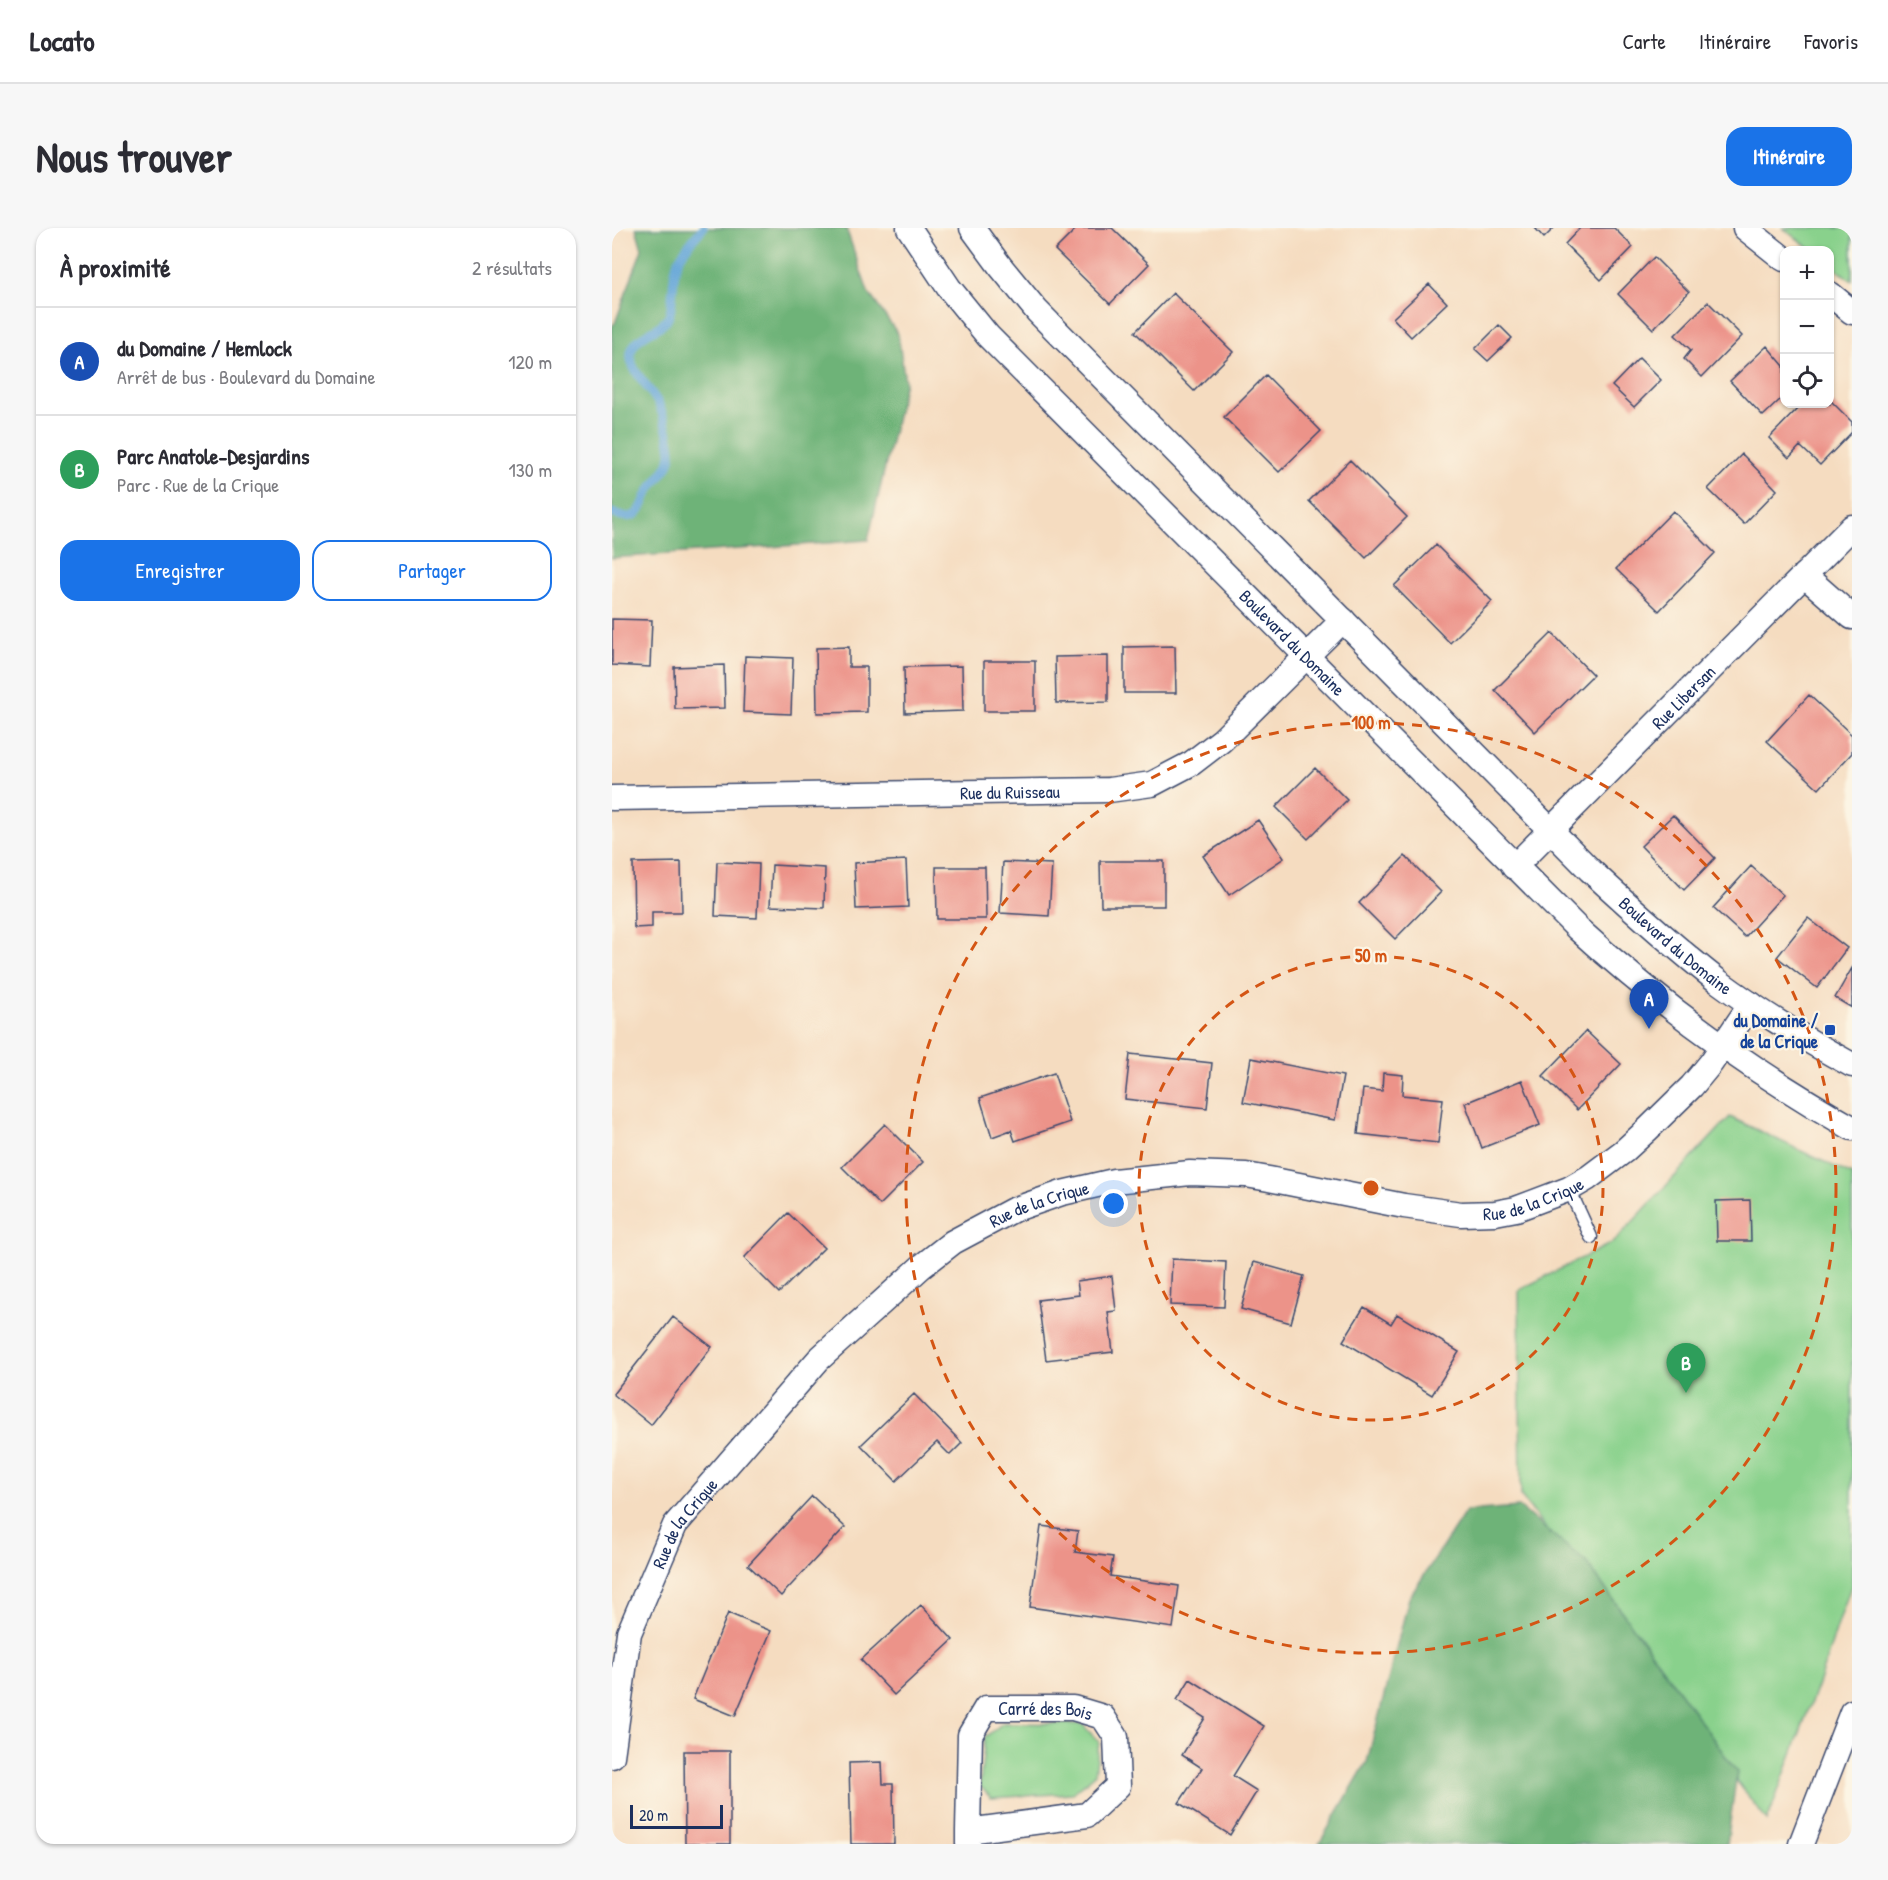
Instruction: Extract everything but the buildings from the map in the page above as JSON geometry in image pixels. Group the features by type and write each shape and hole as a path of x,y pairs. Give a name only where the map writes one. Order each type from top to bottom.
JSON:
{"street":[{"name":"Boulevard du Domaine","path":"909,228 949,288 988,336 1514,867 1606,955 1654,995 1722,1046 1803,1100 1852,1128"},
{"name":"Boulevard du Domaine","path":"972,228 1037,311 1590,870 1649,925 1719,981 1784,1026 1852,1065"},
{"path":"1745,228 1780,255"},
{"path":"1834,297 1852,312"},
{"name":"Rue Libersan","path":"1514,867 1852,527"},
{"path":"1804,575 1852,617"},
{"name":"Rue du Ruisseau","path":"612,798 1109,790 1152,784 1192,763 1222,740 1343,620"},
{"name":"Rue de la Crique","path":"612,1756 629,1633 675,1526 819,1359 921,1267 953,1242 1013,1210 1062,1192 1114,1181 1190,1173 1246,1175 1404,1206 1461,1214 1495,1213 1516,1209 1569,1189 1604,1167 1647,1130 1692,1086 1751,1004"},
{"name":"Carré des Bois","path":"986,1708 1073,1708 1103,1717 1116,1737 1118,1786 1087,1815 968,1837 970,1735 986,1708"},
{"path":"1801,1844 1852,1712"}],"lane":[{"path":"1569,1189 1591,1236"}],"green space":[{"path":"636,228 846,228 868,292 898,334 905,382 868,540 612,558 612,326 642,249"},
{"path":"1783,228 1852,228 1852,281 1834,267 1834,246 1807,246"},
{"path":"1730,1117 1852,1175 1852,1583 1818,1684 1767,1821 1521,1496 1519,1290 1614,1242"},
{"path":"1519,1507 1587,1563 1737,1772 1727,1844 1319,1844 1367,1762 1409,1598 1466,1511"},
{"path":"1003,1723 1082,1724 1099,1742 1095,1774 1073,1793 991,1798 980,1786 985,1737"}],"waterway":[{"path":"612,513 625,517 634,516 641,509 649,491 670,460 670,443 661,410 656,399 635,371 631,356 632,349 639,339 661,325 669,316 677,264 686,248 703,228"}],"place":[{"name":"du Domaine / Hemlock","path":"1649,1029"},
{"name":"du Domaine / de la Crique","path":"1830,1030"},
{"name":"Parc Anatole-Desjardins","path":"1686,1393"}]}
